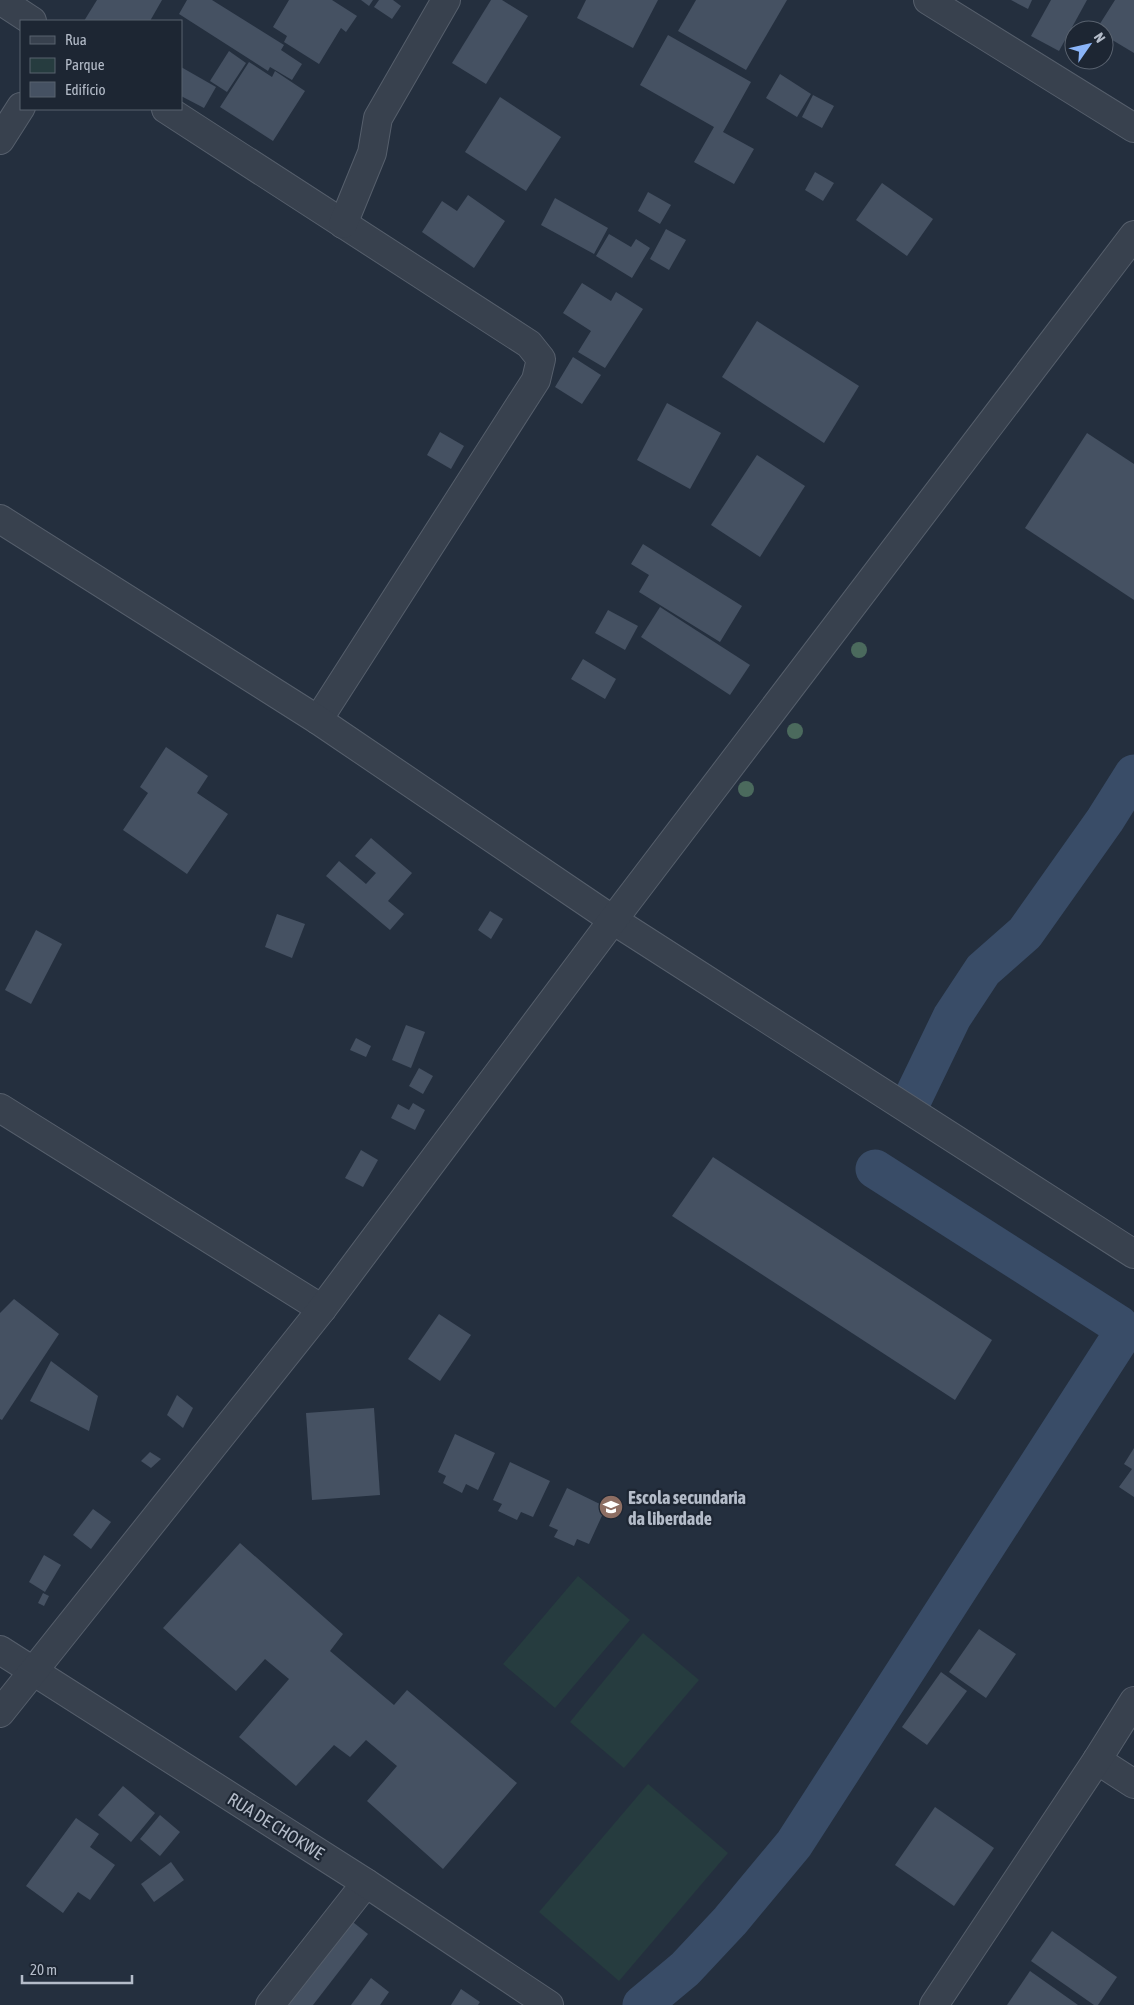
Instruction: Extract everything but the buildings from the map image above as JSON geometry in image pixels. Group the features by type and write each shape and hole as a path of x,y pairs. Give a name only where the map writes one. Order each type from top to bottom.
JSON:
{"street":[{"path":"0,0 30,20"},
{"path":"343,224 372,153 378,118 446,0"},
{"path":"928,0 1134,128"},
{"path":"0,140 20,109"},
{"path":"168,110 529,344 541,359 536,380 318,720"},
{"path":"0,1713 322,1310 613,920 1134,235"},
{"path":"0,518 318,720 613,920 1134,1254"},
{"path":"0,1108 322,1310"},
{"name":"RUA DE CHOKWE","path":"0,1650 366,1883 549,2005"},
{"path":"934,2005 1097,1760 1134,1701"},
{"path":"1097,1760 1134,1784"},
{"path":"270,2005 366,1883"}],"green space":[{"path":"578,1576 630,1620 555,1708 503,1664"},
{"path":"643,1633 699,1680 624,1768 570,1722"},
{"path":"648,1784 728,1853 619,1981 539,1912"}],"waterway":[{"path":"910,1104 952,1017 983,970 1025,933 1105,820 1134,774"},
{"path":"642,2005 685,1969 730,1921 794,1844 1120,1338 1119,1325 875,1169"}],"place":[{"name":"Escola secundaria da liberdade","path":"611,1507"}]}
